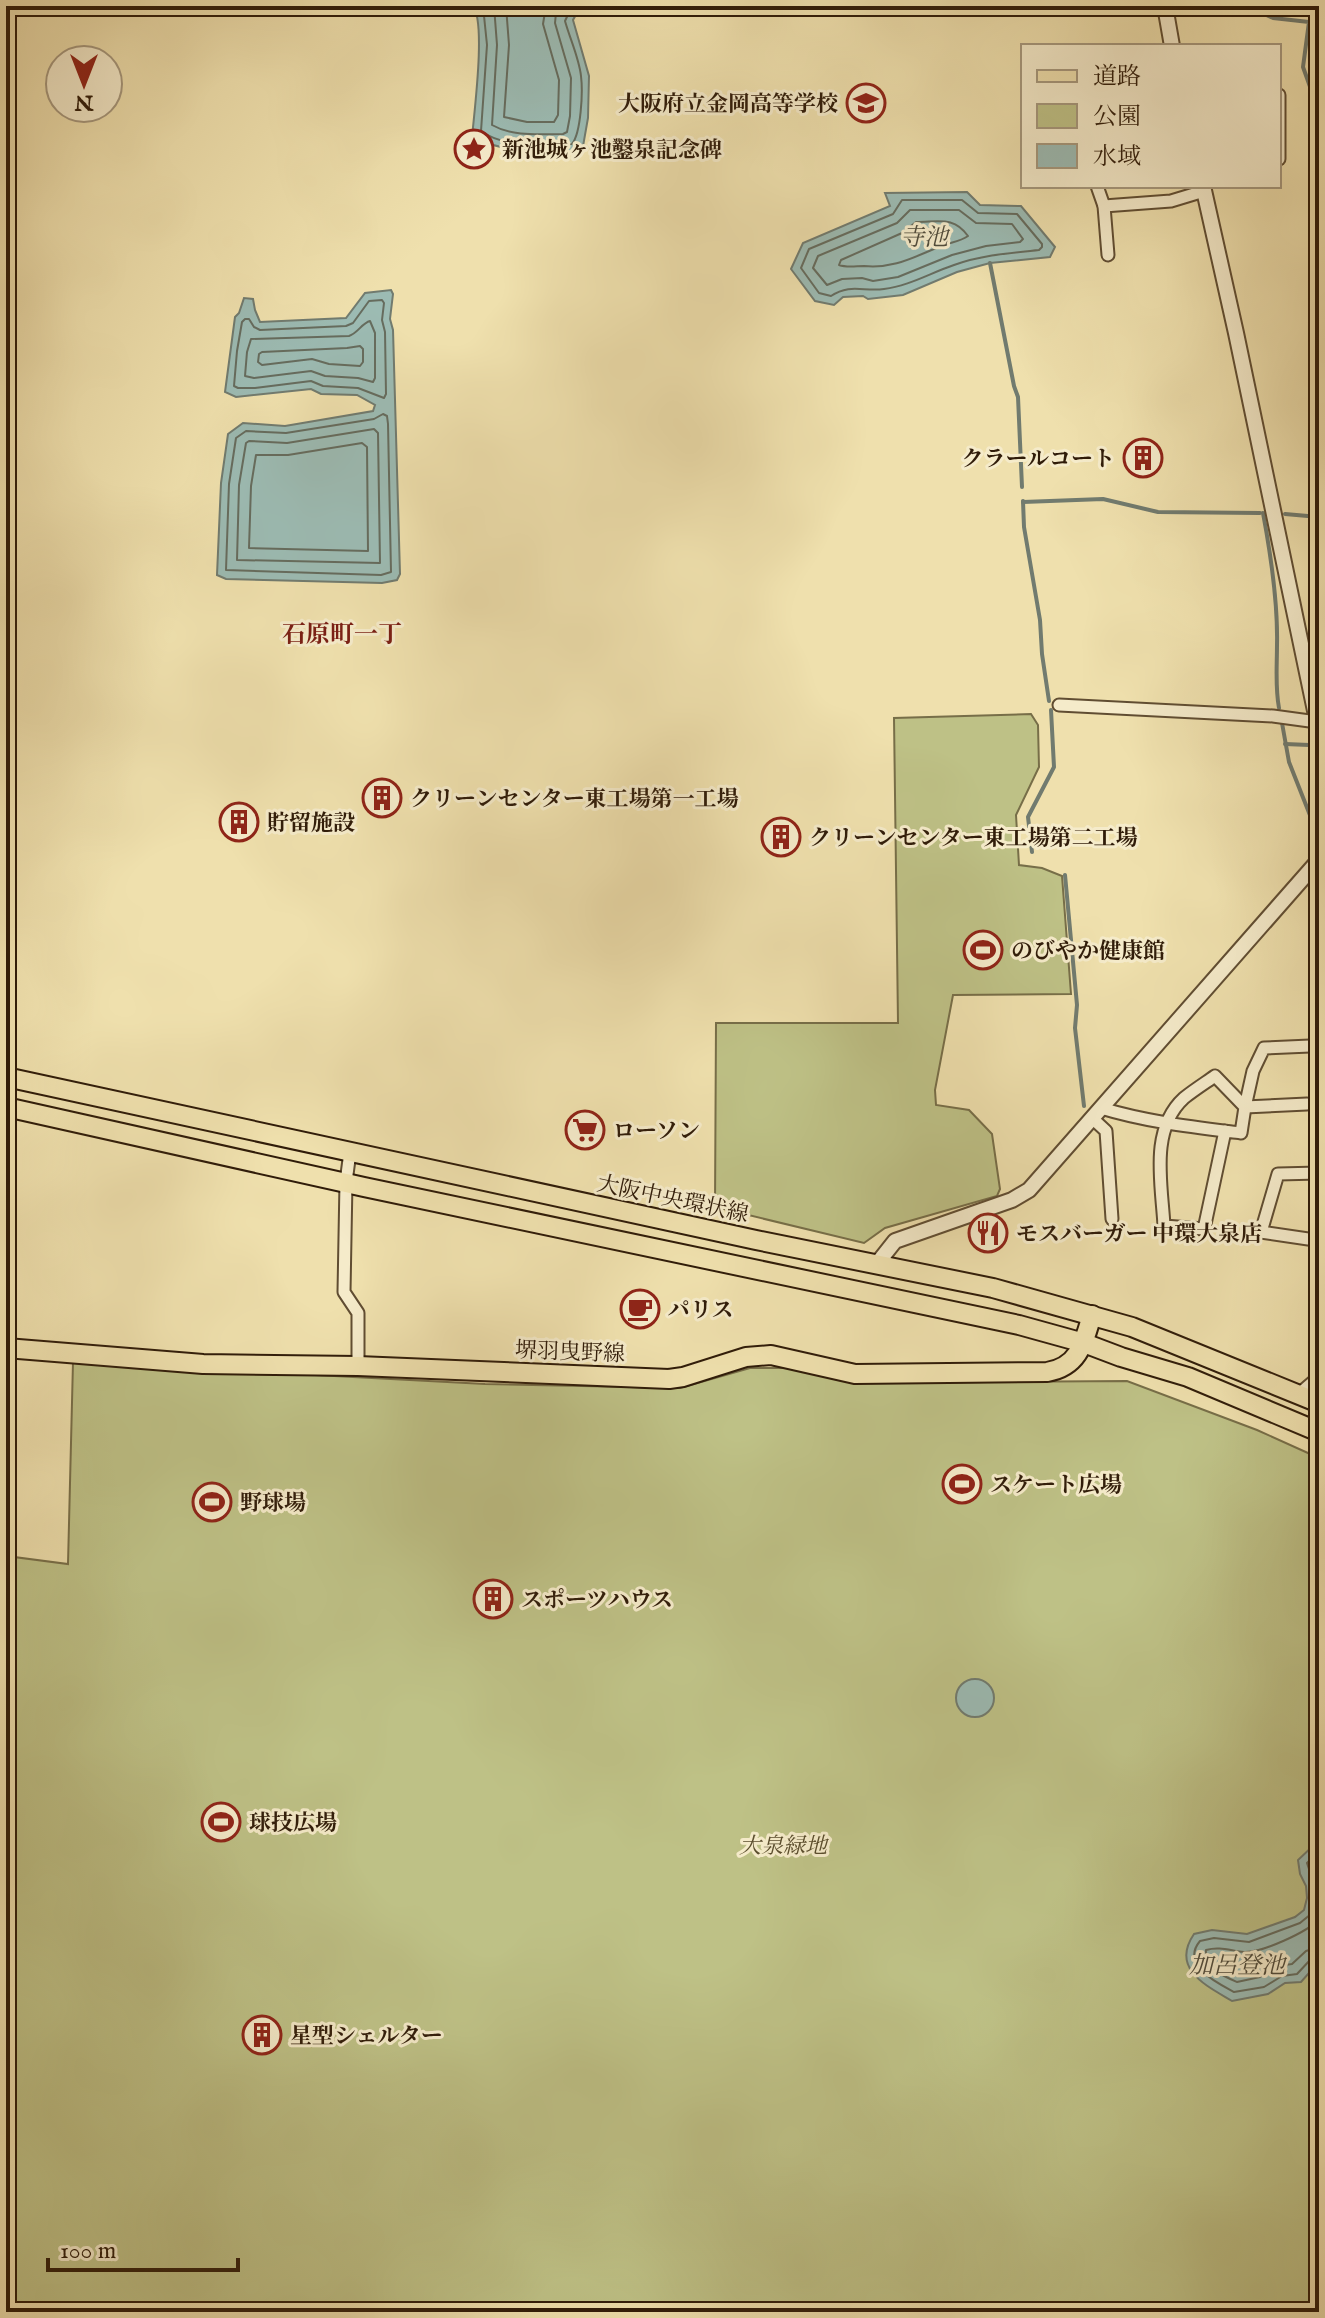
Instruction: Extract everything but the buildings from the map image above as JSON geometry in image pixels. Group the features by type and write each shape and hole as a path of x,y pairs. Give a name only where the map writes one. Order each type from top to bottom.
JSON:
{"main road":[{"name":"大阪中央環状線","path":"6,1077 993,1288 1132,1327 1319,1403"},
{"path":"6,1107 1019,1325 1188,1377 1319,1432"},
{"name":"堺羽曳野線","path":"6,1348 203,1364 358,1366 669,1379 746,1357 771,1355 855,1374 1047,1372 1070,1364 1084,1343 1092,1315"}],"street":[{"path":"1165,6 1172,44"},
{"path":"6,78 6,96"},
{"path":"1098,188 1104,206 1108,255"},
{"path":"1059,705 1273,716 1318,726 1204,188 1171,201 1104,206"},
{"path":"876,1265 895,1241 1012,1200 1029,1190 1319,860"},
{"path":"1096,1113 1241,1133 1253,1071 1264,1048 1310,1046"},
{"path":"1225,1131 1204,1229 1164,1226 1160,1150 1166,1124 1182,1100 1215,1076 1245,1107 1307,1104"},
{"path":"1096,1113 1106,1131 1112,1219"},
{"path":"350,1152 346,1182 344,1292 358,1313 358,1366"},
{"path":"1319,1173 1278,1174 1261,1232 1315,1240 1319,1225"},
{"path":"1299,1394 1319,1380"}],"green space":[{"name":"のびやか健康館","path":"1031,714 1038,725 1039,767 1016,815 1019,865 1042,868 1062,876 1071,994 953,995 935,1090 936,1105 969,1110 992,1134 1000,1189 997,1196 885,1228 864,1243 715,1207 716,1023 898,1023 894,718"},
{"name":"大泉緑地","path":"73,1362 485,1384 680,1388 750,1368 791,1368 860,1383 1127,1381 1257,1430 1319,1458 1319,2312 6,2312 6,1556 68,1564"}],"water":[{"path":"473,6 581,6 573,20 589,76 588,118 582,152 513,149 472,138 479,49 479,30"},
{"name":"寺池","path":"967,192 980,205 1021,206 1055,247 1050,257 990,263 957,272 903,295 868,299 863,296 843,297 834,305 815,301 791,269 803,243 890,206 885,193"},
{"path":"391,290 400,574 397,580 382,583 226,579 217,575 221,483 228,434 243,423 285,426 373,411 375,405 357,395 321,394 311,389 236,397 225,392 235,317 244,298 253,299 260,322 346,318 365,293"},
{"path":"975,1679 989,1684 994,1698 989,1712 975,1717 961,1712 956,1698 961,1684"},
{"name":"加呂登池","path":"1319,1843 1319,1964 1301,1982 1285,1983 1268,1994 1232,2001 1195,1975 1186,1957 1194,1934 1212,1930 1247,1934 1295,1917 1304,1910 1306,1886 1298,1860"}],"waterway":[{"path":"1258,6 1262,13 1273,18 1309,22 1303,67 1313,95 1316,196 1319,206"},
{"path":"990,263 1018,397 1022,487"},
{"path":"1023,502 1103,499 1158,512 1260,513"},
{"path":"1023,501 1049,701"},
{"path":"1263,513 1275,596 1279,708"},
{"path":"1285,514 1319,517"},
{"path":"1032,852 1028,817 1054,767 1051,710"},
{"path":"1282,723 1289,762 1319,838"},
{"path":"1285,744 1309,745"},
{"path":"1065,875 1077,1005 1075,1028 1084,1106"}],"place":[{"name":"大阪府立金岡高等学校","path":"866,103"},
{"name":"新池城ヶ池鑿泉記念碑","path":"474,149"},
{"name":"クラールコート","path":"1143,458"},
{"name":"クリーンセンター東工場第一工場","path":"382,798"},
{"name":"貯留施設","path":"239,822"},
{"name":"クリーンセンター東工場第二工場","path":"781,837"},
{"name":"のびやか健康館","path":"983,950"},
{"name":"ローソン","path":"585,1130"},
{"name":"モスバーガー 中環大泉店","path":"988,1233"},
{"name":"パリス","path":"640,1309"},
{"name":"スケート広場","path":"962,1484"},
{"name":"野球場","path":"212,1502"},
{"name":"スポーツハウス","path":"493,1599"},
{"name":"球技広場","path":"221,1822"},
{"name":"星型シェルター","path":"262,2035"}],"district":[{"name":"石原町一丁","path":"342,634"}]}
